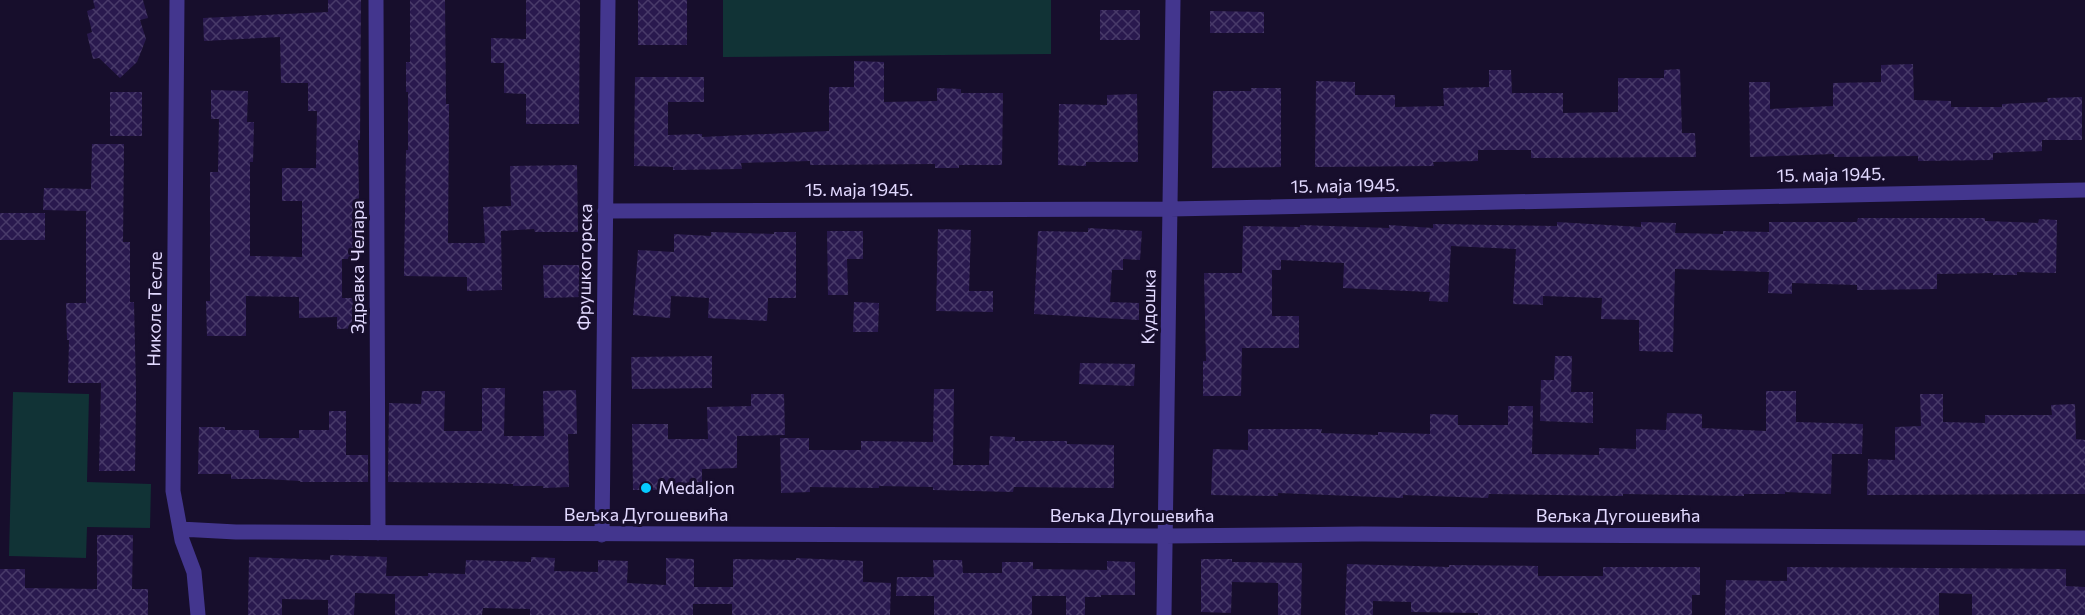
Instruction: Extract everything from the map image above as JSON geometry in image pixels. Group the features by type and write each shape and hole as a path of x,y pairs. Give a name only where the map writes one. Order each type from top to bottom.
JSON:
{"street":[{"name":"Николе Тесле","path":"177,0 173,475 180,529 194,572 198,615"},
{"name":"Здравка Челара","path":"376,0 378,533"},
{"name":"Фрушкогорска","path":"602,535 608,0"},
{"name":"Кудошка","path":"1164,615 1173,0"},
{"name":"15. маја 1945.","path":"605,211 1170,209 2085,190"},
{"name":"Вељка Дугошевића","path":"180,529 602,535 1373,534 2085,538"}],"green space":[{"path":"723,0 1051,0 1051,54 723,57"},
{"path":"13,392 89,394 87,482 151,484 150,528 87,527 86,558 9,556"}],"building":[{"path":"93,0 143,0 148,18 140,20 146,39 137,62 120,78 99,58 93,59 87,34 92,32 87,11 95,8"},
{"path":"328,0 361,0 360,140 358,140 360,259 342,259 342,298 359,298 360,328 337,329 337,317 299,318 299,297 246,296 246,336 207,336 206,301 210,301 210,172 218,172 219,119 211,119 211,90 248,91 247,122 254,122 253,162 250,162 250,256 302,257 302,201 282,201 282,168 316,168 317,111 308,111 308,83 281,83 280,37 204,41 203,18 328,12"},
{"path":"410,0 445,0 446,104 449,104 448,243 485,243 483,207 511,206 510,166 577,165 578,232 535,232 534,229 501,231 502,290 467,291 467,277 404,276 406,150 408,150 406,62 410,62"},
{"path":"526,0 580,0 579,124 526,124 526,94 504,93 504,63 491,63 491,38 526,39"},
{"path":"638,0 687,0 687,45 638,45"},
{"path":"1100,10 1140,10 1140,40 1100,40"},
{"path":"1210,11 1264,12 1264,33 1210,33"},
{"path":"854,61 884,62 884,102 937,101 937,88 961,89 961,93 1003,93 1002,165 959,165 959,168 935,168 935,164 810,165 810,161 741,163 742,169 673,170 673,167 634,166 635,77 704,77 704,102 668,102 668,135 702,134 702,137 829,131 829,87 854,87"},
{"path":"1913,64 1914,100 1951,101 1951,107 2002,107 2002,104 2048,102 2047,98 2082,97 2082,140 2042,140 2042,151 1993,153 1993,160 1918,161 1918,156 1834,157 1834,154 1750,157 1749,82 1770,82 1770,109 1833,106 1833,83 1881,82 1881,65"},
{"path":"1680,69 1682,133 1695,133 1696,157 1531,158 1531,150 1478,150 1478,161 1433,162 1434,166 1315,167 1316,81 1355,82 1355,95 1395,95 1395,107 1444,106 1443,88 1489,87 1489,70 1511,70 1512,93 1563,93 1563,113 1618,112 1618,78 1664,78 1664,70"},
{"path":"1251,88 1281,88 1281,167 1212,168 1213,91 1251,91"},
{"path":"110,92 142,92 142,136 110,136"},
{"path":"1137,94 1138,162 1086,162 1086,166 1058,165 1059,104 1107,105 1107,95"},
{"path":"92,144 124,144 123,242 130,242 130,302 134,302 135,471 99,471 101,383 68,383 69,340 67,340 66,303 86,303 86,211 43,210 44,188 91,189"},
{"path":"0,213 45,213 45,240 0,240"},
{"path":"1858,218 1985,218 1985,221 2038,223 2039,219 2057,220 2056,273 1937,274 1937,289 1857,290 1857,285 1792,283 1792,294 1768,293 1769,272 1675,269 1673,352 1639,351 1639,320 1601,319 1602,298 1543,296 1543,305 1513,304 1516,249 1451,246 1448,302 1429,301 1430,292 1343,288 1344,263 1281,260 1281,270 1272,270 1272,316 1299,316 1299,348 1242,348 1241,396 1203,396 1203,361 1206,361 1204,273 1242,273 1243,226 1389,228 1389,225 1433,228 1433,224 1557,226 1557,222 1641,227 1641,222 1676,223 1675,233 1723,234 1723,231 1769,232 1769,222 1857,222"},
{"path":"1088,228 1142,231 1140,260 1123,259 1123,270 1112,270 1110,302 1139,303 1139,320 1034,314 1038,231 1088,232"},
{"path":"938,229 971,230 969,291 993,291 993,312 936,311"},
{"path":"827,231 863,231 863,259 847,259 848,295 828,295"},
{"path":"711,232 774,234 774,232 796,232 796,298 768,298 767,321 708,318 709,298 671,296 670,318 633,315 638,250 674,252 674,234 711,236"},
{"path":"543,265 581,265 582,297 544,298"},
{"path":"854,302 879,303 878,332 853,332"},
{"path":"712,356 712,388 632,389 631,357"},
{"path":"1555,356 1572,356 1571,392 1593,392 1593,423 1540,421 1541,380 1554,380"},
{"path":"1080,363 1135,364 1134,386 1079,384"},
{"path":"482,388 505,388 504,436 544,436 543,391 576,390 577,434 568,434 569,487 388,482 389,403 421,404 422,391 445,391 444,431 482,431"},
{"path":"934,389 954,389 953,465 989,465 990,436 1015,437 1015,441 1067,441 1067,444 1114,445 1114,488 1014,487 1013,492 933,490 933,487 810,487 810,492 781,493 780,438 809,438 809,450 861,450 861,441 933,442"},
{"path":"1766,391 1796,391 1796,422 1863,424 1862,454 1832,454 1831,494 1785,492 1785,494 1744,494 1744,496 1623,494 1623,496 1489,494 1488,498 1403,495 1403,498 1278,493 1278,496 1211,495 1213,449 1248,450 1248,429 1322,429 1321,433 1378,435 1378,432 1430,434 1430,414 1458,415 1458,425 1508,425 1508,406 1533,406 1532,454 1599,455 1599,448 1636,449 1636,429 1666,430 1667,413 1702,414 1702,428 1766,431"},
{"path":"751,394 784,394 785,435 737,436 737,468 702,469 702,486 669,487 669,490 633,490 632,424 668,424 668,439 708,439 707,407 751,406"},
{"path":"1920,394 1943,394 1943,422 1985,423 1985,415 2052,415 2051,405 2075,404 2076,439 2085,440 2085,494 1867,495 1868,459 1895,460 1895,427 1921,426"},
{"path":"329,411 346,411 346,455 368,455 368,482 231,479 231,474 198,474 199,427 259,430 259,438 299,438 299,430 329,430"},
{"path":"97,535 133,535 132,589 148,589 148,615 0,615 0,569 25,569 25,588 97,589"},
{"path":"330,555 387,557 386,576 428,576 428,573 465,574 466,560 531,562 531,557 555,558 554,571 598,572 598,560 628,561 627,583 666,585 666,558 694,559 694,587 733,587 733,559 796,560 796,558 863,561 863,582 891,583 890,615 732,615 732,604 693,604 693,615 530,615 530,609 483,608 482,615 395,615 395,594 355,593 354,615 328,615 328,600 282,599 282,615 248,615 249,557 330,560"},
{"path":"1201,559 1302,563 1301,615 1278,615 1278,583 1232,582 1231,613 1201,612"},
{"path":"933,560 962,560 963,573 1002,573 1002,562 1033,562 1033,569 1107,570 1107,561 1135,562 1135,595 1085,597 1085,615 1066,615 1066,596 1032,596 1032,615 934,615 934,596 896,596 897,577 934,577"},
{"path":"1347,564 1449,567 1449,565 1538,566 1538,576 1603,576 1603,567 1700,567 1700,595 1692,595 1692,615 1478,615 1478,613 1411,612 1411,602 1373,601 1373,615 1345,615"},
{"path":"1787,567 2066,569 2066,586 2085,587 2085,615 1972,615 1972,594 1939,593 1939,615 1725,615 1726,580 1787,581"}],"place":[{"name":"Medaljon","path":"646,488"}]}
